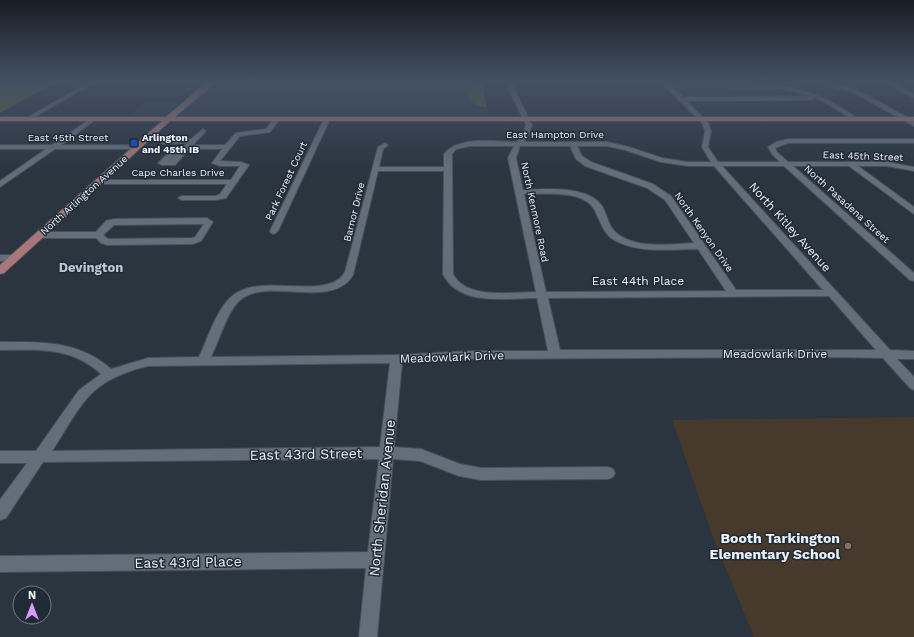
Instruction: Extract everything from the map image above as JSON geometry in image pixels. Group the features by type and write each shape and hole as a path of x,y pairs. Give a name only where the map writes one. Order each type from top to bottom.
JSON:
{"main road":[{"name":"North Arlington Avenue","path":"0,271 176,112"},
{"path":"0,119 914,119"}],"street":[{"path":"28,119 41,112"},
{"path":"524,112 527,118"},
{"name":"North Kitley Avenue","path":"694,112 708,127 705,144 706,151 717,165 914,385"},
{"path":"844,112 855,119"},
{"path":"893,112 914,124"},
{"name":"North Kenmore Road","path":"527,118 529,129 514,151 512,157 555,354"},
{"path":"0,185 93,119"},
{"path":"182,198 222,196 226,194 245,165 220,164 216,162 238,134 269,130 277,119"},
{"name":"Park Forest Court","path":"274,231 327,119"},
{"path":"202,131 186,148 228,147"},
{"path":"163,142 192,141"},
{"name":"North Pasadena Street","path":"914,141 788,141 773,145 771,147 772,151 787,165 914,278"},
{"name":"East Hampton Drive","path":"448,169 448,153 454,148 462,146 519,144 614,145 665,161 688,164 717,165"},
{"name":"North Kenyon Drive","path":"572,144 578,156 588,164 645,184 665,195 672,202 733,293"},
{"name":"Barnor Drive","path":"203,361 235,299 246,293 265,288 325,287 341,283 350,273 380,148 385,145"},
{"name":"East 45th Street","path":"0,147 136,147"},
{"name":"East 45th Street","path":"717,165 887,164 913,168"},
{"path":"852,165 914,211"},
{"path":"376,169 448,169"},
{"name":"East 44th Place","path":"448,169 448,272 450,279 461,288 477,294 832,293"},
{"name":"Cape Charles Drive","path":"98,182 234,182"},
{"path":"520,192 566,192 586,198 597,207 610,232 628,243 646,246 701,246"},
{"path":"39,235 98,235 107,242 193,240 198,239 209,222 114,222 109,223 98,235"},
{"path":"0,258 13,258"},
{"path":"0,346 39,346 64,349 89,358 98,364 109,375"},
{"name":"Meadowlark Drive","path":"0,513 79,399 90,388 109,375 130,366 148,362 396,359 472,354 914,355"},
{"name":"North Sheridan Avenue","path":"368,637 396,359"},
{"name":"East 43rd Street","path":"0,457 406,453 421,455 455,469 481,474 608,473"},
{"name":"East 43rd Place","path":"0,564 375,560"}],"shaded area":[{"path":"134,112 169,112 163,117 127,117"},
{"path":"180,112 488,112 489,116 175,116"},
{"path":"914,417 914,637 754,637 713,537 672,420"}],"place":[{"name":"Arlington and 45th IB","path":"134,143"},
{"name":"Booth Tarkington Elementary School","path":"848,546"}],"district":[{"name":"Devington","path":"91,267"}]}
